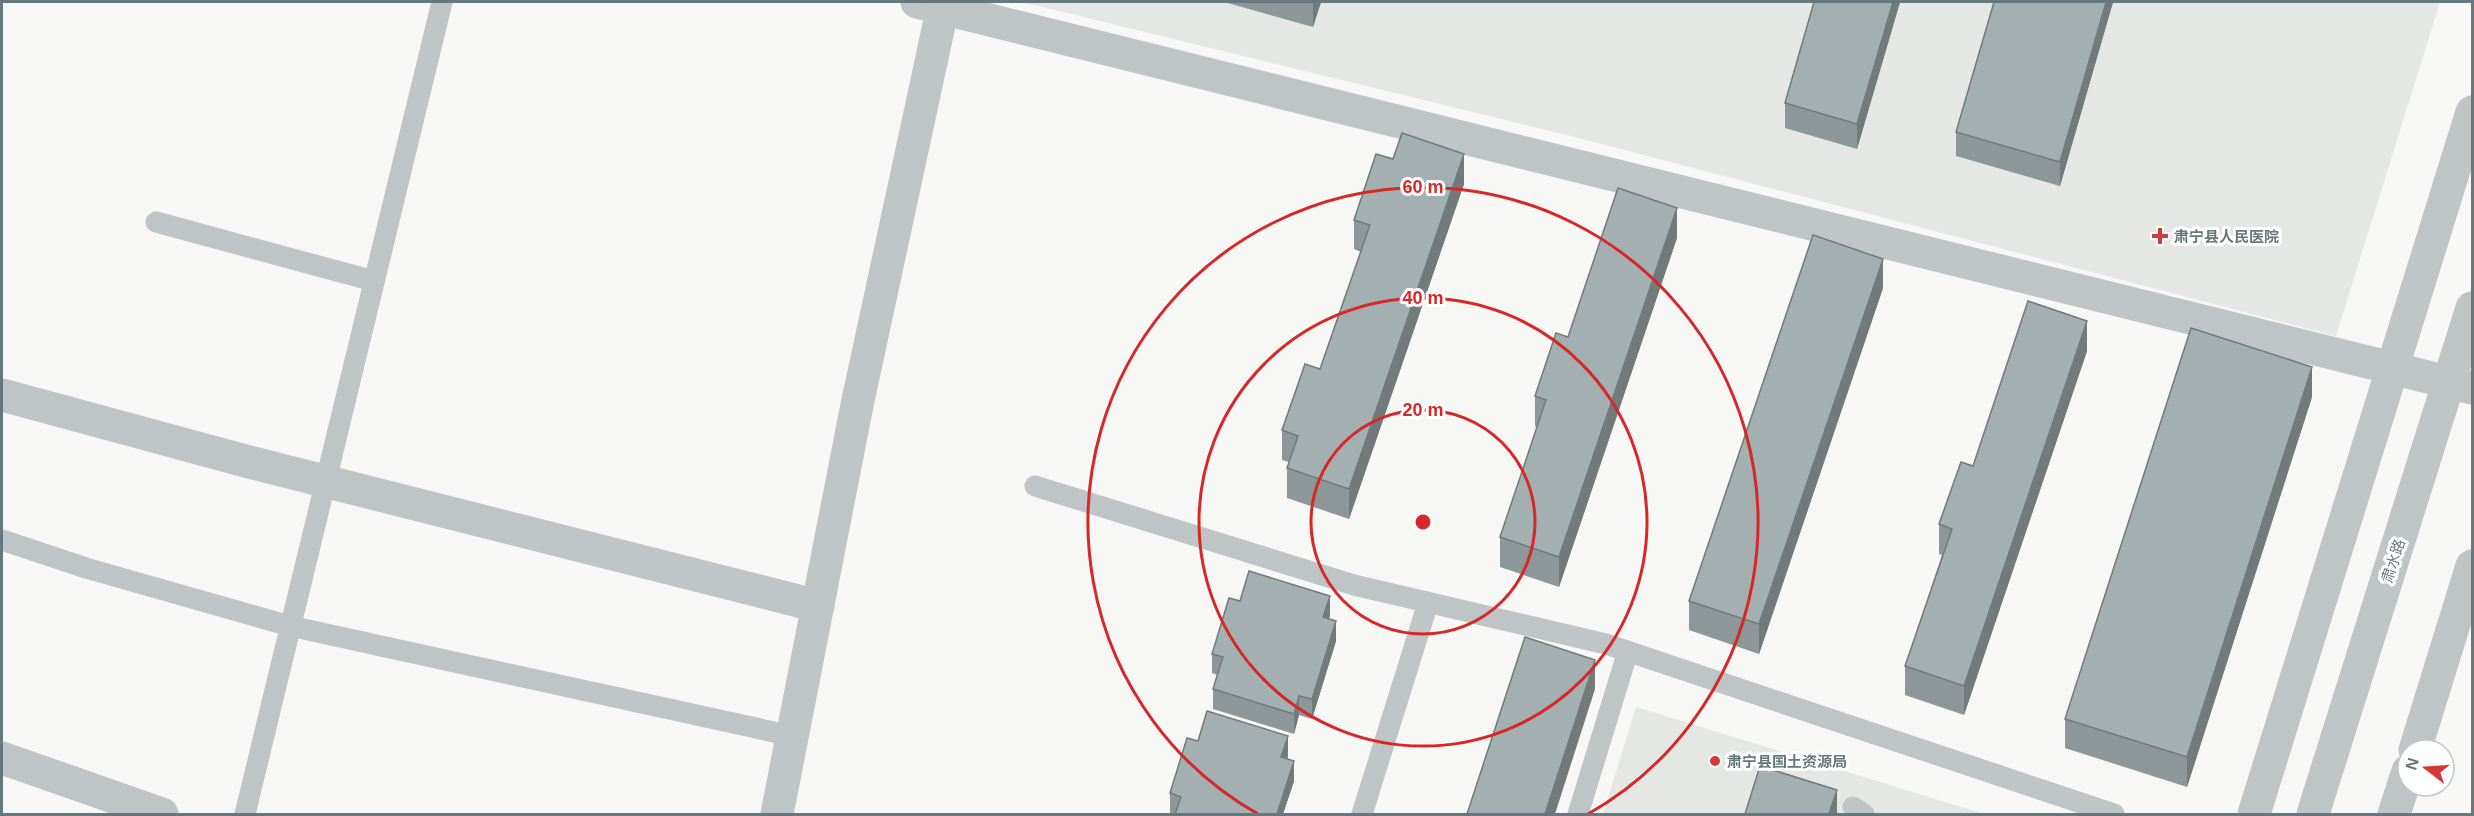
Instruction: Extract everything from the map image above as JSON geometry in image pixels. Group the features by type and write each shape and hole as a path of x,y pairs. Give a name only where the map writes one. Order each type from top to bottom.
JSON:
{"street":[{"path":"777,814 934,4 2461,385"},
{"path":"2254,814 2472,112"},
{"name":"肃水路","path":"2313,814 2461,385 2472,308"},
{"path":"2,395 326,481 818,606"},
{"path":"2419,738 2472,566"},
{"path":"2,758 162,814"},
{"path":"2394,814 2399,798"}],"lane":[{"path":"245,814 442,2"},
{"path":"156,222 374,281"},
{"path":"1035,486 1354,585 1606,644 2114,814"},
{"path":"2,540 86,568 290,626 792,736"},
{"path":"1362,814 1428,603"},
{"path":"1578,814 1628,651"}],"shaded area":[{"name":"肃宁县人民医院","path":"1022,2 2440,2 2336,336 1571,136"},
{"name":"肃宁县国土资源局","path":"1636,707 1984,814 1603,814"}],"building":[{"path":"1814,2 1893,2 1857,124 1785,103"},
{"path":"1994,2 2106,2 2060,162 1956,132"},
{"path":"1402,133 1464,154 1349,489 1287,468 1298,436 1282,430 1305,364 1320,369 1370,225 1354,220 1376,154 1393,159"},
{"path":"1618,188 1677,208 1559,557 1500,537 1546,400 1535,396 1556,333 1568,337"},
{"path":"1813,235 1883,259 1759,624 1689,601"},
{"path":"2028,301 2087,321 1964,686 1905,666 1952,529 1939,524 1961,462 1973,466"},
{"path":"2191,328 2312,367 2187,757 2065,719"},
{"path":"1249,571 1330,596 1323,617 1336,621 1312,699 1299,696 1294,714 1213,689 1223,657 1212,654 1229,598 1240,601"},
{"path":"1525,637 1595,660 1545,814 1467,814"},
{"path":"1207,711 1288,736 1281,757 1294,761 1277,814 1175,814 1181,797 1170,793 1187,738 1198,741"},
{"path":"1760,766 1837,790 1829,814 1745,814"}],"place":[{"name":"肃宁县人民医院","path":"2160,236"},
{"name":"肃宁县国土资源局","path":"1715,761"}]}
